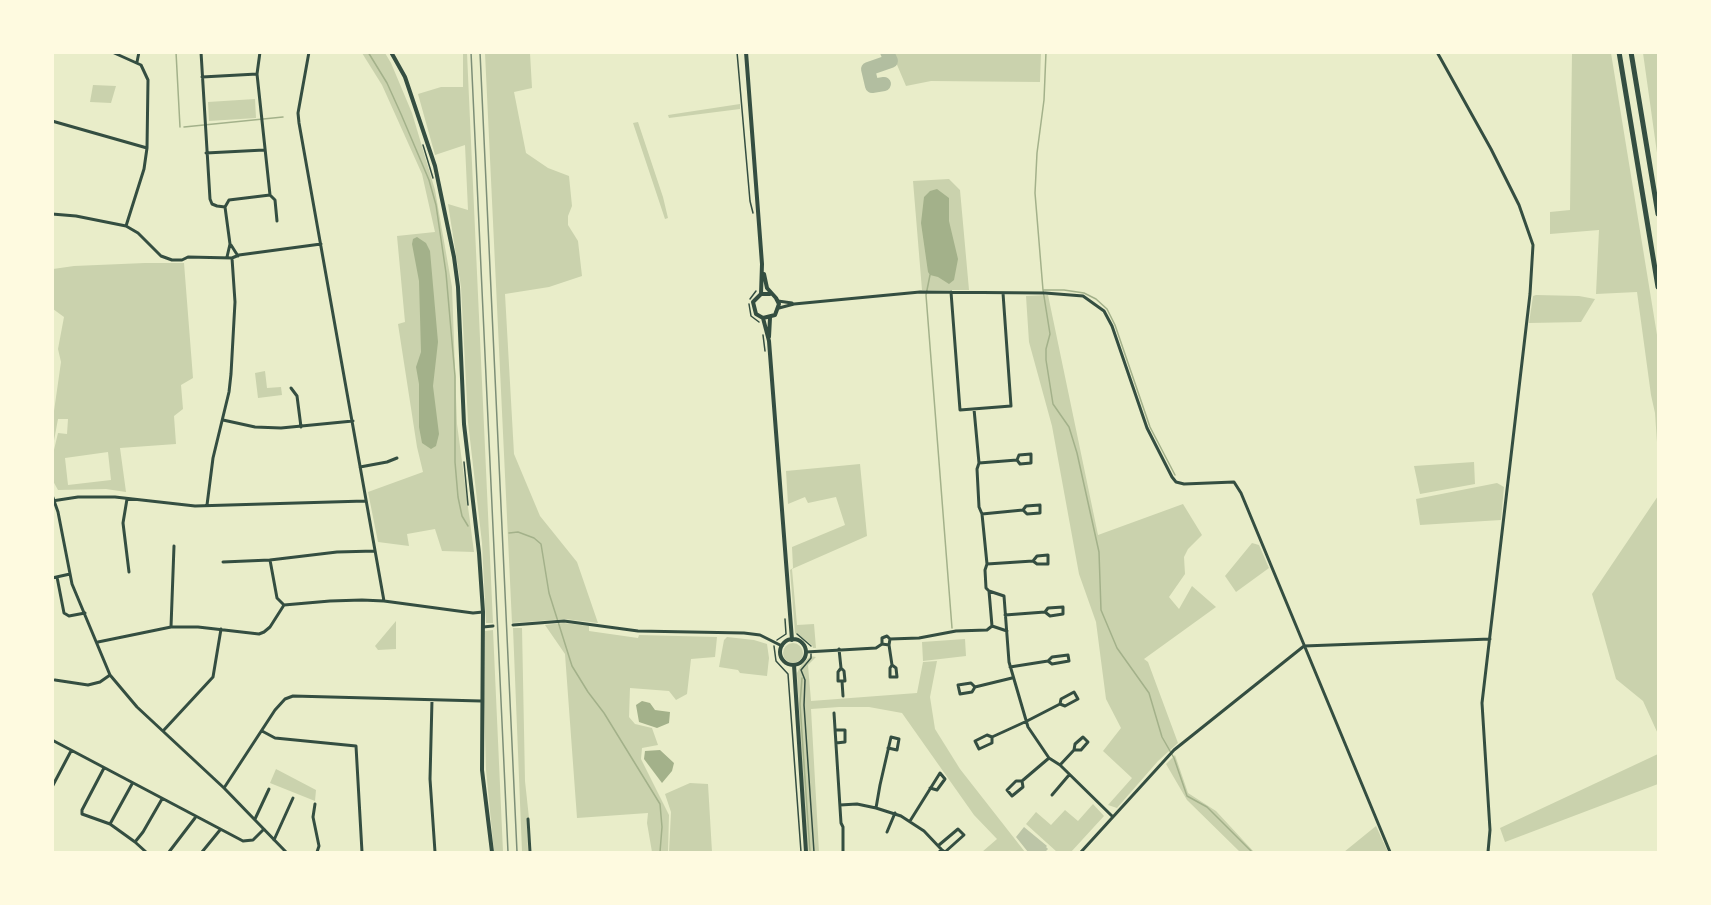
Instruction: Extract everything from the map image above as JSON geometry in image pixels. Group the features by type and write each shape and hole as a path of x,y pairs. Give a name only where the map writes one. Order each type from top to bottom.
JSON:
{"highway":[{"path":"1619,52 1659,287"},
{"path":"1631,52 1659,214"}],"street":[{"path":"112,52 137,63 144,69 148,80 147,148 139,188 126,226"},
{"path":"137,63 139,52"},
{"path":"201,52 210,199 217,206 225,207"},
{"path":"260,52 257,74 264,150 270,195 275,200 277,221"},
{"path":"309,52 298,113 299,123 384,601"},
{"path":"391,52 405,77 435,166 458,287 464,424 472,513 478,544 483,612 482,770 492,852"},
{"path":"746,52 762,264 770,294 778,301 794,303 926,292 1043,293 1083,296 1104,311 1112,326 1147,428 1176,482 1184,484 1231,482 1236,484 1390,852"},
{"path":"1437,52 1491,149 1514,196 1533,245 1533,269 1482,703 1490,830 1488,852"},
{"path":"202,77 257,74"},
{"path":"52,121 147,148"},
{"path":"206,153 264,150"},
{"path":"227,257 230,244 225,207 229,200 270,195"},
{"path":"52,214 76,216 126,226 138,233 169,260 232,258 321,244"},
{"path":"230,244 238,256"},
{"path":"207,505 213,458 229,392 234,333 232,258"},
{"path":"762,264 759,292 753,306 756,314 763,318 770,318 779,308 778,301"},
{"path":"759,292 770,294"},
{"path":"951,292 960,410 1011,406 1003,293"},
{"path":"779,308 794,303"},
{"path":"763,318 769,341"},
{"path":"770,318 769,341 792,640"},
{"path":"291,388 297,396 301,427"},
{"path":"974,409 979,463 976,469 979,507 982,514 987,564 984,570 986,588 989,591 992,626"},
{"path":"223,420 267,428 353,421"},
{"path":"979,463 1017,460 1020,464 1032,463 1031,454 1019,455 1017,460"},
{"path":"360,466 397,458"},
{"path":"52,495 70,574 110,675 137,707 224,788 286,852"},
{"path":"54,501 78,496 207,505 366,501"},
{"path":"127,499 123,523 129,572"},
{"path":"982,514 1023,510 1026,506 1040,505 1040,513 1027,514 1023,510"},
{"path":"171,627 174,546"},
{"path":"223,562 375,550"},
{"path":"987,564 1033,561 1037,564 1048,564 1048,555 1037,556 1033,561"},
{"path":"270,560 277,598 284,605 330,601 384,601 473,613 483,612"},
{"path":"70,574 55,577 64,613 69,616 85,613"},
{"path":"989,591 1004,596 1012,678 1033,736 1049,758 1113,817"},
{"path":"98,642 171,627 221,629 259,634 270,627 284,605"},
{"path":"1005,615 1045,612 1048,608 1063,607 1063,614 1050,616 1045,612"},
{"path":"513,625 564,621 638,631 744,633 760,635 782,646"},
{"path":"483,627 493,626"},
{"path":"992,626 1007,631"},
{"path":"882,644 881,640 884,637 919,638 956,631 987,630 992,626"},
{"path":"163,731 213,677 221,629"},
{"path":"891,639 889,645 892,665"},
{"path":"1081,852 1174,750 1304,646 1490,639"},
{"path":"792,640 801,643 806,652 801,662 794,665 782,660 780,651 787,641 792,640"},
{"path":"806,652 876,648 882,644 889,645"},
{"path":"839,650 841,668 838,672 838,681 842,681 843,696"},
{"path":"1010,667 1069,661 1068,655 1052,657 1048,662"},
{"path":"794,665 806,852"},
{"path":"55,680 88,685 100,682 110,675"},
{"path":"975,687 971,683 958,686 960,694 972,692 975,687 1012,678"},
{"path":"992,737 992,743 979,749 975,741 987,735 992,737 1060,704 1065,706 1078,699 1074,692 1061,699 1060,704"},
{"path":"224,788 281,702 293,696 481,701"},
{"path":"432,700 430,779 435,852"},
{"path":"834,713 843,852"},
{"path":"835,730 845,730 845,742 836,743"},
{"path":"262,731 275,738 356,746 362,852"},
{"path":"876,807 888,748 891,737 899,739 897,750 888,748"},
{"path":"1059,765 1083,737 1088,742 1081,750 1074,750"},
{"path":"52,740 243,841 249,841 264,829"},
{"path":"52,787 71,751"},
{"path":"1022,781 1023,787 1012,796 1007,790 1016,781 1022,781 1049,758"},
{"path":"105,768 82,812 84,815 110,824 146,852"},
{"path":"910,821 930,788 935,780 940,773 945,778 937,790 930,788"},
{"path":"1052,795 1070,775"},
{"path":"110,824 133,783"},
{"path":"255,819 269,789"},
{"path":"274,840 292,798"},
{"path":"135,842 162,799"},
{"path":"315,804 314,817 319,846 317,852"},
{"path":"840,805 857,804 895,813 910,821 939,845 941,851 945,852 964,835 958,828 939,845"},
{"path":"887,832 895,813"},
{"path":"169,852 196,818"},
{"path":"528,819 530,852"},
{"path":"202,852 219,830"}],"path":[{"path":"737,52 750,201 754,216"},
{"path":"423,147 433,180"},
{"path":"759,292 751,296 749,309 751,316 762,327"},
{"path":"463,453 472,513"},
{"path":"776,640 786,634"},
{"path":"797,634 811,646"},
{"path":"773,648 776,660 788,674 801,852"},
{"path":"811,658 801,670 805,680 804,705 814,852"}],"shaded area":[{"path":"362,53 385,53 391,63 412,113 435,190 452,287 457,424 474,552 442,551 435,529 407,534 409,546 378,542 368,492 423,472 398,324 405,322 397,236 435,232 422,174 382,85"},
{"path":"463,53 467,53 493,623 486,623 482,543 468,422 461,287 448,204 468,210 465,145 435,155 418,94 441,87 463,87"},
{"path":"485,53 530,53 532,88 514,92 526,153 548,168 569,176 572,206 568,216 568,225 578,241 582,276 549,287 505,294 514,454 540,516 577,562 598,623 565,619 512,623"},
{"path":"892,53 1041,53 1040,82 931,81 906,86"},
{"path":"1572,53 1611,53 1658,341 1658,457 1655,413 1637,292 1596,294 1599,230 1550,234 1550,212 1570,210"},
{"path":"1643,53 1658,53 1658,160"},
{"path":"93,85 116,86 111,103 90,102"},
{"path":"255,99 256,118 209,121 208,102"},
{"path":"740,104 740,109 669,118 668,115"},
{"path":"638,122 663,197 668,218 665,219 633,123"},
{"path":"949,179 960,190 969,290 922,290 913,181"},
{"path":"937,189 949,198 949,221 958,259 954,280 949,284 928,272 921,223 924,197 930,191"},
{"path":"417,237 426,243 430,251 438,342 433,386 439,434 436,446 431,449 422,443 419,427 419,384 416,367 421,352 419,281 412,244 413,239"},
{"path":"184,263 193,378 181,385 183,409 174,416 176,444 120,448 126,492 106,489 58,490 53,481 53,454 58,433 67,434 68,419 58,419 53,446 53,418 61,362 58,349 64,317 53,309 53,269 74,266","holes":["108,452 111,480 68,485 65,458"]},
{"path":"1048,295 1098,535 1183,504 1202,535 1188,549 1184,557 1185,574 1169,597 1179,609 1192,586 1216,607 1144,659 1148,662 1178,743 1158,761 1117,808 1108,805 1132,778 1103,751 1121,728 1106,699 1096,622 1079,574 1052,426 1029,342 1026,296"},
{"path":"1533,296 1579,296 1595,299 1581,322 1529,323"},
{"path":"265,371 267,388 281,387 282,395 258,398 255,373"},
{"path":"1474,462 1475,484 1420,494 1414,466"},
{"path":"860,464 867,536 792,569 797,625 814,624 816,648 813,648 795,633 790,570 793,568 792,547 845,525 836,497 808,503 805,497 788,504 786,471"},
{"path":"1497,483 1504,487 1501,520 1420,525 1416,499"},
{"path":"1658,496 1658,734 1643,701 1616,679 1592,594"},
{"path":"1252,543 1259,545 1269,568 1236,592 1225,576"},
{"path":"396,621 396,649 378,650 375,646"},
{"path":"564,623 589,626 589,631 638,638 639,635 717,637 715,657 691,659 687,694 676,700 669,691 630,688 629,717 635,724 652,728 658,745 642,748 641,759 669,815 668,852 652,852 647,823 648,813 577,818 565,654 545,625"},
{"path":"513,628 522,628 525,781 529,818 527,820 528,852 522,852"},
{"path":"493,630 503,852 494,852 486,770 485,631"},
{"path":"727,637 767,644 769,658 767,676 740,673 738,670 719,667 724,640"},
{"path":"965,639 966,656 923,661 922,642"},
{"path":"793,643 800,646 803,653 800,660 793,663 786,660 783,653 786,646"},
{"path":"810,656 816,657 808,665 811,701 917,693 923,662 937,661 930,697 935,729 960,769 1025,852 982,852 997,839 974,815 902,713 869,707 839,707 811,709 819,852 807,852 797,673"},
{"path":"642,701 650,703 655,710 670,712 669,723 657,728 639,722 636,705"},
{"path":"660,750 674,763 672,771 662,783 644,759 645,751"},
{"path":"1658,754 1658,784 1505,842 1500,828"},
{"path":"1175,755 1188,793 1216,811 1254,852 1240,852 1187,800 1166,764"},
{"path":"276,769 316,790 315,801 270,783"},
{"path":"690,783 708,784 712,852 669,852 671,812 665,794"},
{"path":"1093,804 1104,816 1071,852 1057,852 1026,824 1036,812 1051,825 1065,810 1078,821"},
{"path":"1376,826 1388,852 1344,852"}],"building":[{"path":"1024,827 1047,846 1048,849 1045,852 1028,852 1016,837"}],"waterway":[{"path":"176,52 180,127"},
{"path":"368,52 387,83 401,114 429,180 436,205 446,273 455,376 455,462 458,497 462,516 468,526"},
{"path":"1046,52 1035,193 1043,290 1050,334 1046,360 1053,404 1069,427 1077,453 1099,552 1101,610 1117,648 1149,693 1162,737 1174,758 1187,796 1207,807 1252,852"},
{"path":"184,127 283,117"},
{"path":"930,275 926,295 952,628"},
{"path":"1044,290 1084,293 1096,299 1107,309 1115,325 1150,427 1175,475"},
{"path":"509,533 518,532 534,538 541,544 549,593 572,666 660,804 662,827 660,852"},
{"path":"802,678 800,704 810,852"}],"taxiway":[{"path":"884,84 872,86 868,69 891,61 887,52"}],"railway":[{"path":"471,52 508,852"},
{"path":"480,52 517,852"}]}
